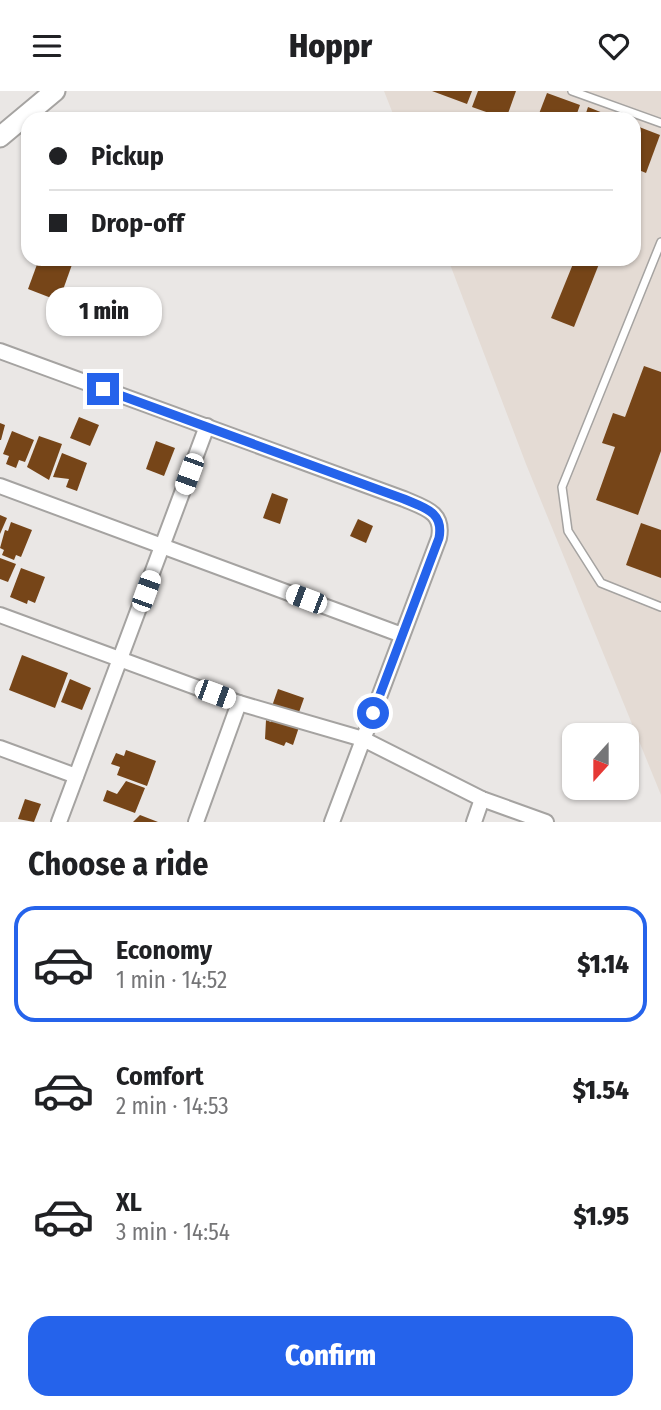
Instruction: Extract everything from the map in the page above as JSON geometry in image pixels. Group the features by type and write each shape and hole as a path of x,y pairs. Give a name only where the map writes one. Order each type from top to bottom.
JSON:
{"main road":[{"path":"30,112 55,91"},
{"path":"0,137 21,119"}],"street":[{"path":"0,351 404,499 438,516 442,524 439,538 332,822"},
{"path":"59,822 207,426"},
{"path":"0,486 402,635"},
{"path":"0,615 239,703 363,739 482,799 546,822"},
{"path":"196,822 239,703"},
{"path":"0,748 76,776"},
{"path":"474,822 482,799"}],"lane":[{"path":"572,91 630,112"},
{"path":"641,116 661,123"},
{"path":"661,242 562,487 568,531 601,583 661,607"}],"shaded area":[{"path":"384,91 661,91 661,795 639,741 639,723 632,723 526,464 451,266 641,266 641,112 392,112"}],"building":[{"path":"432,91 472,91 467,104"},
{"path":"478,91 516,91 508,112 486,112 472,107"},
{"path":"547,93 580,105 578,112 540,112"},
{"path":"588,107 600,112 586,112"},
{"path":"641,128 660,135 646,173 641,171"},
{"path":"36,266 72,266 59,301 28,289"},
{"path":"572,266 598,266 574,327 551,318"},
{"path":"644,366 661,372 661,451 638,515 596,500 615,447 602,443 613,413 625,417"},
{"path":"79,417 99,425 90,446 70,438"},
{"path":"0,423 5,425 1,440 0,440"},
{"path":"12,431 34,440 25,462 19,460 16,468 6,464 9,456 3,454"},
{"path":"39,436 62,444 49,480 27,467"},
{"path":"156,441 175,448 164,476 146,469"},
{"path":"62,453 87,463 77,491 66,487 69,479 53,477"},
{"path":"272,493 288,499 280,524 263,518"},
{"path":"0,515 7,518 0,534"},
{"path":"358,519 373,526 366,543 350,536"},
{"path":"11,522 32,530 21,557 16,555 14,560 2,555 4,550 0,548 5,530 8,531"},
{"path":"641,523 661,530 661,578 626,565"},
{"path":"0,558 16,564 8,582 0,579"},
{"path":"21,568 45,577 35,603 28,600 27,604 10,597"},
{"path":"22,655 68,673 55,708 9,690"},
{"path":"70,679 91,688 82,710 61,702"},
{"path":"278,689 304,698 297,718 271,709"},
{"path":"273,715 300,724 293,745 286,742 284,746 265,739 266,720 271,722"},
{"path":"126,750 156,761 147,786 117,775 120,767 111,764 116,753 124,756"},
{"path":"126,781 145,788 135,813 103,801 107,790 117,794"},
{"path":"25,799 41,804 34,822 18,819"},
{"path":"140,815 158,822 133,822"}],"route":[{"path":"103,389 404,499 438,516 442,524 439,538 373,713"}]}
